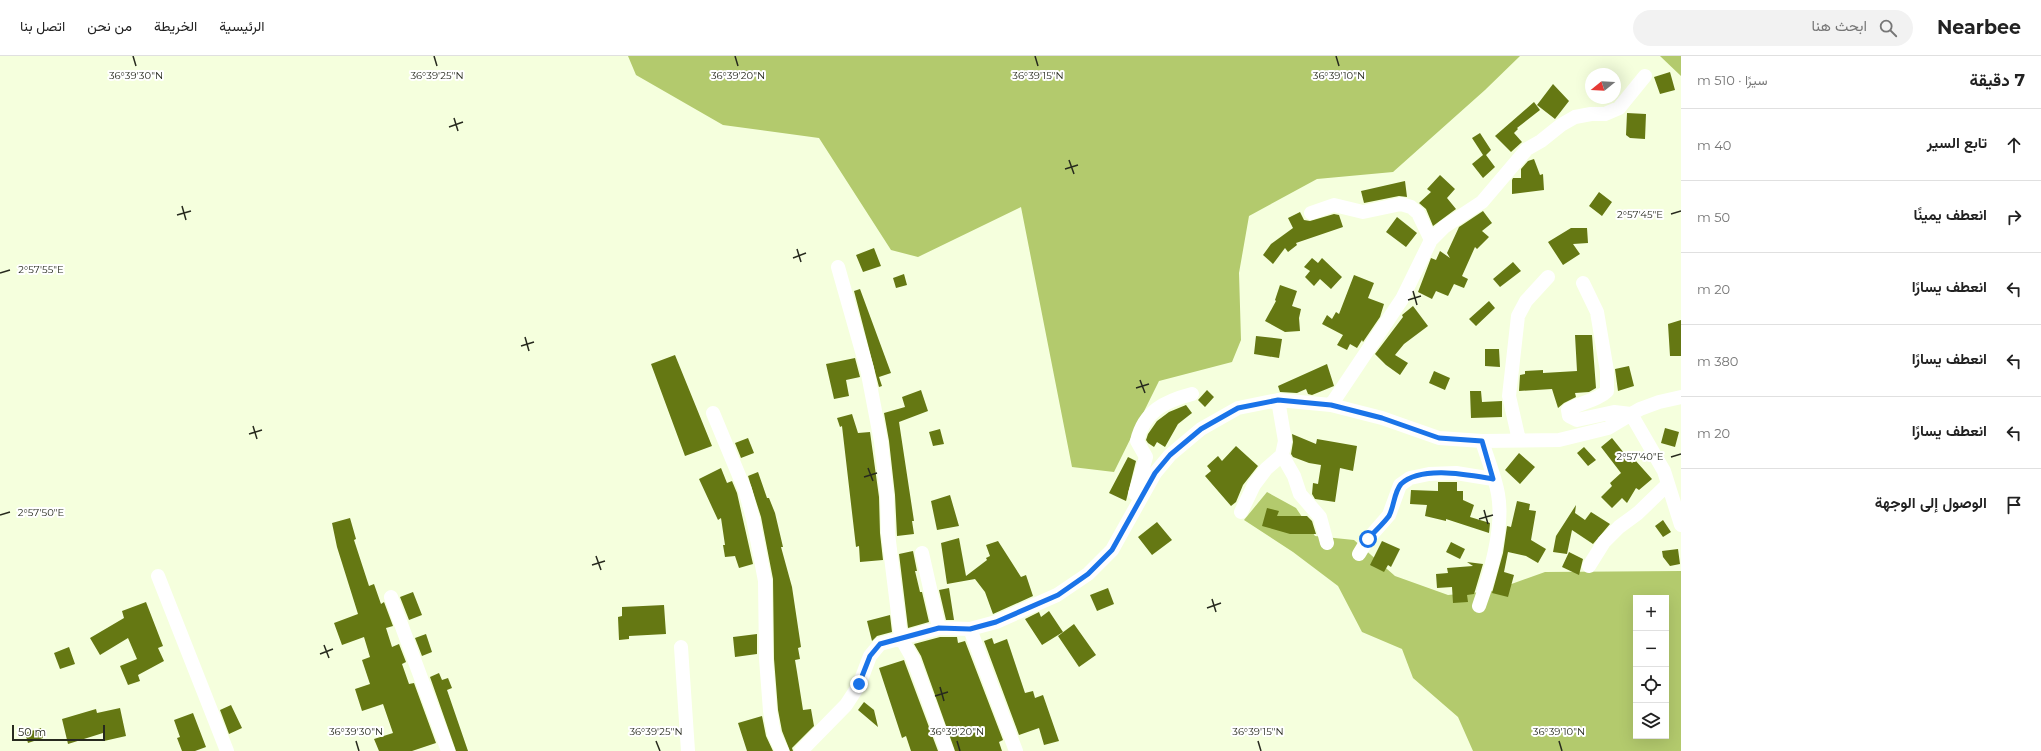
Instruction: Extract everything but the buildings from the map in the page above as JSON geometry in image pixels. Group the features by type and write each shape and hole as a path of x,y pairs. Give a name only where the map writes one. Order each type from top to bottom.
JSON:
{"street":[{"path":"1331,405 1402,299 1431,240 1444,227 1482,202 1527,149 1575,117 1614,112 1645,76"},
{"path":"1311,213 1334,205 1364,212 1401,204 1411,207 1418,213 1431,240"},
{"path":"838,267 867,369 881,442 888,496 888,533 901,638 913,659 946,751"},
{"path":"1519,440 1509,396 1518,316 1526,301 1548,277"},
{"path":"1583,283 1597,312 1607,370 1607,391 1601,397 1579,403 1568,410 1569,416 1577,420 1614,412 1631,414"},
{"path":"1137,504 1135,499 1136,492 1146,457 1137,441 1139,432 1154,410 1170,400 1192,394"},
{"path":"801,751 846,705 859,684 870,656 880,644 939,628 970,629 996,622 1058,595 1088,574 1112,550 1155,473 1170,455 1201,429 1238,408 1278,400 1331,405 1382,418 1439,438 1482,441 1559,440 1608,428 1624,420 1631,414 1659,402 1681,397"},
{"path":"1278,400 1284,441 1282,455 1294,476 1300,494 1320,517 1328,543"},
{"path":"713,413 745,490 753,519 765,581 766,659 770,711 774,734 782,751"},
{"path":"1631,414 1664,471 1681,525"},
{"path":"1479,606 1494,554 1498,501 1482,441"},
{"path":"1241,512 1254,485 1266,469 1282,455"},
{"path":"1359,554 1368,539 1389,515 1400,485 1410,478 1429,474 1456,474 1493,479"},
{"path":"1588,566 1604,542 1619,527 1638,513 1668,484"},
{"path":"922,553 939,628"},
{"path":"158,576 227,751"},
{"path":"391,597 448,751"},
{"path":"970,629 1016,751"},
{"path":"681,647 688,751"}],"green space":[{"path":"628,56 1520,56 1485,90 1393,172 1317,179 1249,216 1239,273 1241,340 1232,362 1159,381 1114,472 1072,467 1021,207 918,257 891,250 819,138 723,125 636,75"},
{"path":"1660,56 1681,56 1681,76"},
{"path":"1267,492 1296,508 1315,536 1354,540 1395,576 1448,595 1492,591 1545,572 1681,571 1681,751 1473,751 1458,717 1413,678 1402,649 1362,632 1338,586 1293,552 1244,520"}],"route":[{"path":"859,684 870,656 880,644 923,634 939,628 970,629 996,622 1058,595 1088,574 1112,550 1155,473 1170,455 1201,429 1238,408 1278,400 1331,405 1382,418 1439,438 1482,441 1493,479 1456,474 1429,474 1410,478 1400,485 1389,515 1368,539"}]}
